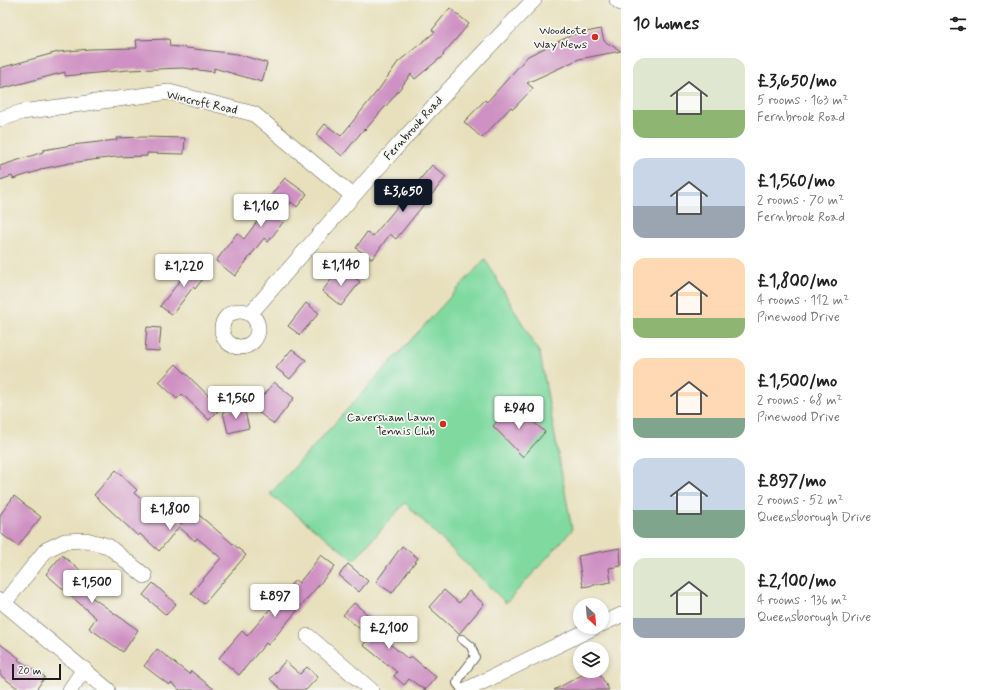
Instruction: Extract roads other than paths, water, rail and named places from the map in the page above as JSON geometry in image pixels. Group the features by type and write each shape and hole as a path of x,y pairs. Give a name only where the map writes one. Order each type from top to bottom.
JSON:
{"street":[{"name":"Fernbrook Road","path":"250,314 352,196 468,67 534,0"},
{"path":"616,0 621,3"},
{"name":"Wincroft Road","path":"0,119 22,112 169,92 254,114 352,196"},
{"path":"108,690 2,601 46,550 64,540 86,540 108,546 145,576"},
{"path":"609,621 621,615"},
{"path":"466,690 581,634"},
{"path":"308,636 371,690"},
{"path":"70,690 84,669"}],"lane":[{"path":"462,638 471,646 474,657 462,674 458,683 462,690"}],"place":[{"name":"Woodcote Way News","path":"595,37"},
{"name":"Caversham Lawn Tennis Club","path":"443,424"}]}
